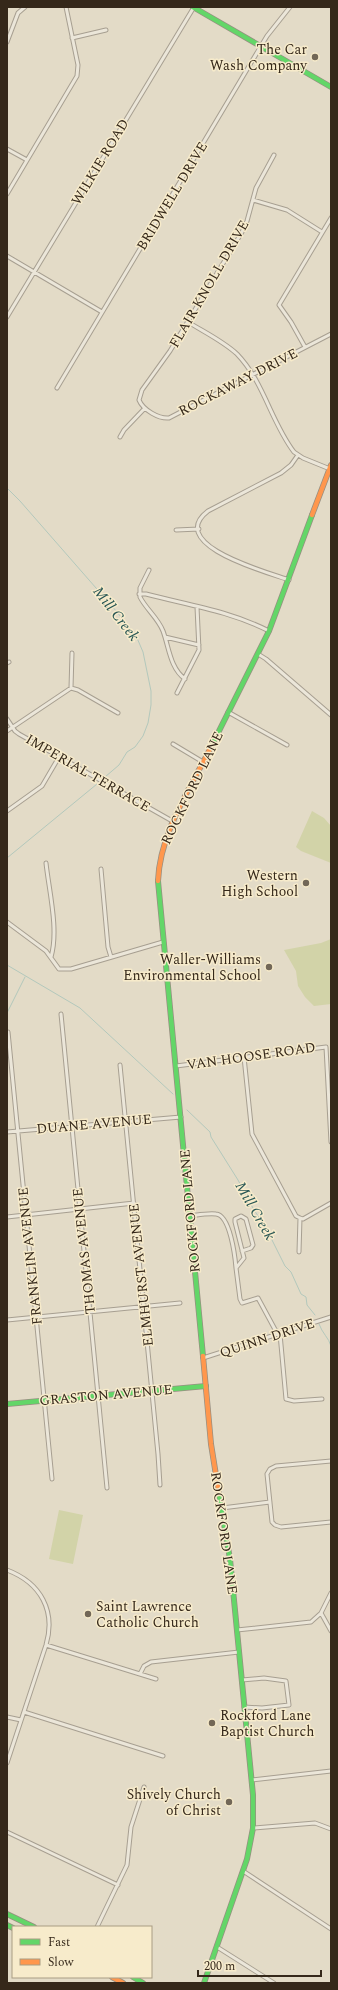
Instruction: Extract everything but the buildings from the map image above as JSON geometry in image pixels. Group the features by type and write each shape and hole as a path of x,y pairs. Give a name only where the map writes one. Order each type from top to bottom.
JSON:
{"main road":[{"path":"194,7 331,87"},
{"name":"ROCKFORD LANE","path":"204,1983 243,1871 253,1828 252,1780 230,1559 213,1459 163,942 158,868 164,843 269,631 330,467"},
{"name":"GRASTON AVENUE","path":"7,1404 206,1386"},
{"path":"7,1914 32,1926"}],"street":[{"path":"7,42 18,13 25,7"},
{"path":"7,194 77,76 78,68 66,7"},
{"name":"WILKIE ROAD","path":"7,316 194,7"},
{"name":"BRIDWELL DRIVE","path":"57,388 261,46 290,7"},
{"path":"72,38 106,30"},
{"path":"7,149 27,160"},
{"name":"FLAIR KNOLL DRIVE","path":"145,408 139,400 140,393 170,351 245,226 259,182 274,155"},
{"path":"253,200 287,210 322,232"},
{"path":"305,347 291,322 279,305 331,218"},
{"path":"7,256 102,312"},
{"path":"188,322 230,348 252,375 291,448 298,455 330,467"},
{"name":"ROCKAWAY DRIVE","path":"145,408 162,418 169,418 331,334"},
{"path":"120,437 124,430 145,408"},
{"path":"289,580 245,566 210,546 202,539 199,529 200,521 208,511 281,473 291,465 298,455"},
{"path":"176,530 199,529"},
{"path":"149,570 139,594 142,602 161,626 174,664 179,674 185,679"},
{"path":"139,594 217,610 269,631"},
{"path":"177,693 198,652 197,607"},
{"path":"165,637 199,645"},
{"path":"71,688 72,653"},
{"path":"258,654 266,659 331,715"},
{"path":"7,731 71,688 78,690 118,713"},
{"path":"228,712 287,745"},
{"name":"IMPERIAL TERRACE","path":"7,719 19,734 174,822"},
{"path":"173,744 203,762"},
{"path":"7,811 42,786 59,757"},
{"path":"46,864 53,930 53,950 51,957"},
{"path":"101,869 108,947 111,957"},
{"path":"7,922 46,951 57,967 63,970 89,964 163,942"},
{"name":"THOMAS AVENUE","path":"61,1014 107,1488"},
{"name":"FRANKLIN AVENUE","path":"8,1032 52,1479"},
{"name":"VAN HOOSE ROAD","path":"176,1066 326,1046 329,1082"},
{"path":"244,1057 253,1136 296,1216 303,1218 331,1203"},
{"name":"ELMHURST AVENUE","path":"120,1065 160,1485"},
{"path":"329,1082 331,1142"},
{"name":"DUANE AVENUE","path":"7,1132 181,1117"},
{"path":"7,1217 134,1203"},
{"path":"190,1216 217,1213 223,1217 226,1222 234,1251 242,1303 258,1298 279,1334 286,1399 294,1401 322,1399"},
{"path":"236,1268 244,1258 242,1251 235,1222 235,1219 242,1216 246,1219 253,1245 251,1248 242,1251"},
{"path":"299,1252 300,1218"},
{"path":"7,1320 180,1303"},
{"name":"QUINN DRIVE","path":"203,1358 331,1316"},
{"path":"331,1461 272,1467 268,1474 272,1522 278,1526 331,1522"},
{"path":"222,1508 270,1502"},
{"path":"7,1570 30,1584 46,1605 50,1627 46,1645 7,1763"},
{"path":"237,1630 306,1623 315,1620 321,1613 331,1594"},
{"path":"321,1613 331,1631"},
{"path":"46,1645 156,1679"},
{"path":"140,1674 144,1666 158,1660 239,1652"},
{"path":"242,1680 264,1678 286,1681 289,1705 262,1708 244,1707"},
{"path":"24,1712 163,1756"},
{"path":"7,1717 21,1720"},
{"path":"252,1780 331,1771"},
{"path":"98,1926 127,1866 131,1827 144,1788"},
{"path":"253,1828 315,1823 331,1829"},
{"path":"7,1832 118,1885"},
{"path":"243,1871 331,1929"},
{"path":"217,1947 274,1983"}],"green space":[{"path":"312,811 324,818 331,826 331,863 301,851 296,847"},
{"path":"331,939 331,1004 314,1006 305,997 298,986 296,971 284,950 321,943"},
{"path":"59,1510 83,1515 73,1564 49,1559"}],"waterway":[{"name":"Mill Creek","path":"7,488 117,612 137,638 143,652 151,691 151,705 148,723 143,736 135,747 127,752 119,765 105,777"},
{"name":"Mill Creek","path":"7,858 97,784"},
{"name":"Mill Creek","path":"7,965 80,1008 173,1094"},
{"path":"7,1013 25,977"},
{"name":"Mill Creek","path":"187,1110 210,1132 211,1137 265,1226 285,1266 291,1272 301,1294 306,1297 307,1305 315,1315"},
{"name":"Mill Creek","path":"319,1324 331,1346"}],"traffic: fast":[{"path":"193,7 331,87"},
{"path":"211,747 269,631 312,515"},
{"path":"158,881 203,1356"},
{"path":"7,1404 206,1386"},
{"path":"204,1983 247,1859 253,1828 253,1795 230,1559 219,1494"},
{"path":"7,1914 32,1926"},
{"path":"7,1925 12,1928"},
{"path":"135,1978 143,1983"}],"traffic: slow":[{"path":"312,515 331,465"},
{"path":"158,881 164,845 170,828 177,811 211,747"},
{"path":"203,1356 211,1444 219,1494"},
{"path":"114,1978 123,1983"}],"place":[{"name":"The Car Wash Company","path":"315,57"},
{"name":"Western High School","path":"306,883"},
{"name":"Waller-Williams Environmental School","path":"269,967"},
{"name":"Saint Lawrence Catholic Church","path":"88,1614"},
{"name":"Rockford Lane Baptist Church","path":"212,1723"},
{"name":"Shively Church of Christ","path":"229,1802"}]}
